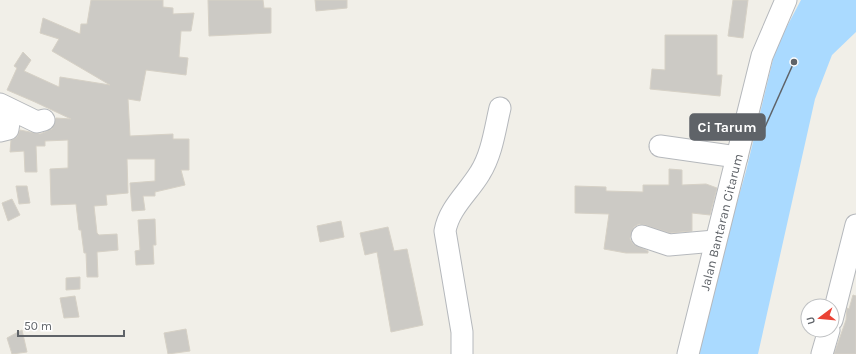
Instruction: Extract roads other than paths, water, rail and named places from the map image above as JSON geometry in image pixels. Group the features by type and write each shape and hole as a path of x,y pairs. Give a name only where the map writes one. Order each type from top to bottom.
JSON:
{"street":[{"name":"Jalan Bantaran Citarum","path":"688,354 762,56 786,0"},
{"path":"5,107 36,122 44,120"},
{"path":"0,131 8,129 5,107"},
{"path":"462,354 462,332 445,231 448,217 481,172 492,144 500,108"},
{"path":"660,146 737,158"},
{"path":"838,298 856,225"},
{"path":"642,236 669,245 715,241"},
{"path":"822,354 827,338"}],"water":[{"path":"801,0 856,0 856,32 832,55 815,99 758,354 694,354 746,171 776,47"}],"place":[{"name":"Ci Tarum","path":"794,62"}]}
